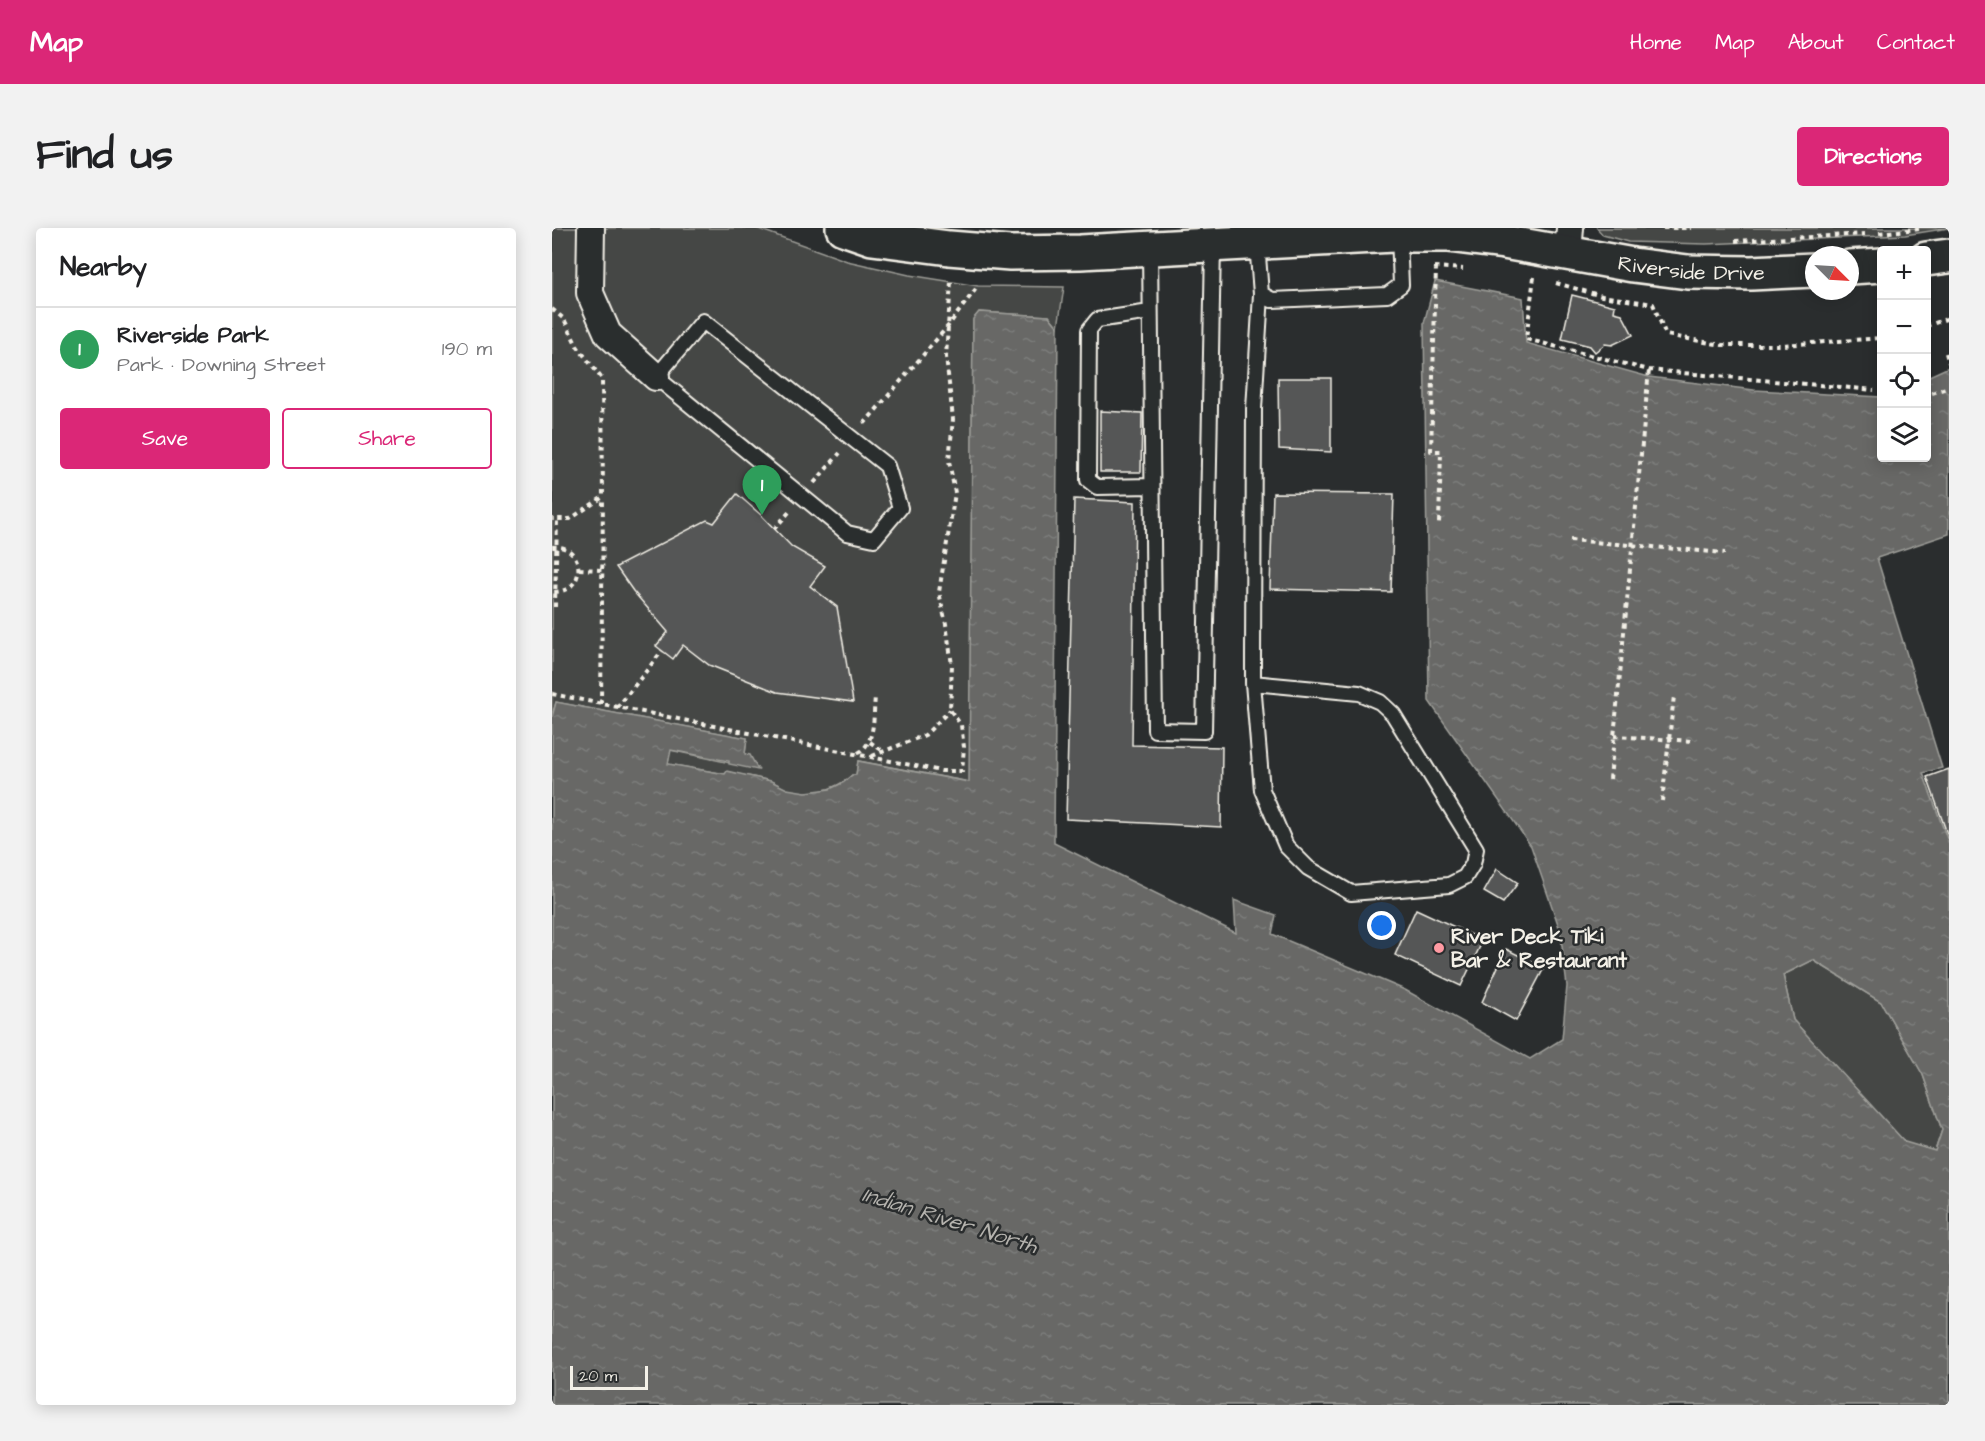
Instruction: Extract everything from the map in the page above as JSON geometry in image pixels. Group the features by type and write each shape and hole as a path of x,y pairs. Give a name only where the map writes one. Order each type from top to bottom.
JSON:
{"main road":[{"name":"Riverside Drive","path":"843,228 872,238 949,248 1011,241 1213,245 1399,236 1500,234 1569,241 1633,266 1688,272 1751,273 1805,270"},
{"path":"1931,258 1949,256"},
{"path":"1859,266 1877,264"}],"street":[{"path":"591,228 590,292 608,334 656,377"}],"lane":[{"path":"1261,294 1272,300 1387,295 1401,285 1399,236"},
{"path":"1253,683 1359,693 1380,702 1393,714 1476,849 1473,864 1465,877 1449,885 1351,893 1308,868 1286,846 1263,790 1253,683 1254,409 1261,294 1257,243"},
{"path":"1170,244 1150,312 1155,730 1204,731 1213,245"},
{"path":"1150,312 1096,320 1089,330 1088,480 1097,487 1152,486"},
{"path":"703,321 887,466 900,508 874,539 846,533 656,377 703,321"}],"path":[{"path":"1664,228 1691,228"},
{"path":"1734,241 1900,232 1922,228"},
{"path":"1428,266 1468,269"},
{"path":"1436,267 1431,451 1441,451 1439,523"},
{"path":"1528,276 1534,277 1526,339 1649,370 1874,390"},
{"path":"1546,280 1602,296 1653,304 1666,335 1722,345 1783,345 1877,338"},
{"path":"552,694 941,771 962,771 964,747 961,725 950,710 952,665 939,592 955,493 949,461 953,419 946,357 951,281"},
{"path":"864,425 948,326 978,286"},
{"path":"552,309 564,319 577,346 602,379 601,704"},
{"path":"1931,324 1949,318"},
{"path":"1946,352 1949,363"},
{"path":"1610,779 1649,370"},
{"path":"1932,393 1949,387"},
{"path":"774,529 841,452"},
{"path":"555,607 553,593 554,519 570,519 603,497"},
{"path":"1570,540 1725,553"},
{"path":"553,593 562,592 574,583 579,569 574,556 563,547 554,546"},
{"path":"579,569 602,570"},
{"path":"617,708 662,651"},
{"path":"1662,801 1674,696"},
{"path":"856,754 866,749 870,742 875,697"},
{"path":"871,757 925,735 950,710"},
{"path":"1614,736 1692,741"},
{"path":"870,742 883,751"}],"shaded area":[{"path":"552,228 756,228 847,261 909,275 978,286 1064,287 1058,327 1049,316 979,312 973,320 970,782 858,761 856,775 852,775 838,785 821,791 794,791 754,777 668,764 670,750 758,769 745,754 747,738 556,702 552,717"},
{"path":"1597,228 1949,228 1905,235 1706,244 1628,242 1603,235"},
{"path":"1813,960 1881,1002 1923,1075 1942,1130 1935,1151 1905,1143 1793,1020 1783,975"}],"water":[{"name":"Indian River North","path":"1435,281 1523,298 1526,343 1649,377 1754,390 1877,397 1877,462 1931,462 1931,375 1949,367 1949,534 1877,558 1942,768 1923,773 1949,844 1949,1405 552,1405 552,717 556,702 747,738 745,754 750,755 758,770 729,764 729,761 671,750 668,764 725,774 727,771 771,781 787,789 806,792 830,789 852,775 856,775 858,761 969,782 973,319 979,312 1049,316 1058,327 1054,843 1236,933 1234,900 1276,915 1272,934 1405,990 1530,1059 1562,1039 1567,986 1560,930 1531,846 1429,701 1424,323","holes":["1813,960 1881,1002 1923,1075 1942,1130 1935,1151 1905,1142 1793,1020 1783,975"]}],"building":[{"path":"1572,295 1615,306 1614,312 1622,314 1633,335 1612,345 1605,344 1595,352 1590,346 1562,339"},
{"path":"1278,378 1331,378 1331,452 1279,449"},
{"path":"1100,411 1142,413 1141,472 1100,472"},
{"path":"1273,493 1394,494 1391,592 1270,589"},
{"path":"737,494 792,547 825,566 810,586 837,607 853,702 777,692 709,665 683,645 673,659 656,646 668,632 616,567 707,520 714,523"},
{"path":"1074,499 1135,502 1132,745 1222,747 1221,827 1066,819"},
{"path":"1949,769 1949,839 1927,777"},
{"path":"1497,869 1518,883 1503,903 1484,892"},
{"name":"River Deck Tiki Bar & Restaurant","path":"1416,909 1483,940 1461,986 1395,955"},
{"path":"1506,949 1544,968 1516,1021 1482,1002"}],"place":[{"name":"Riverside Park","path":"762,515"},
{"name":"River Deck Tiki Bar & Restaurant","path":"1439,948"}]}
